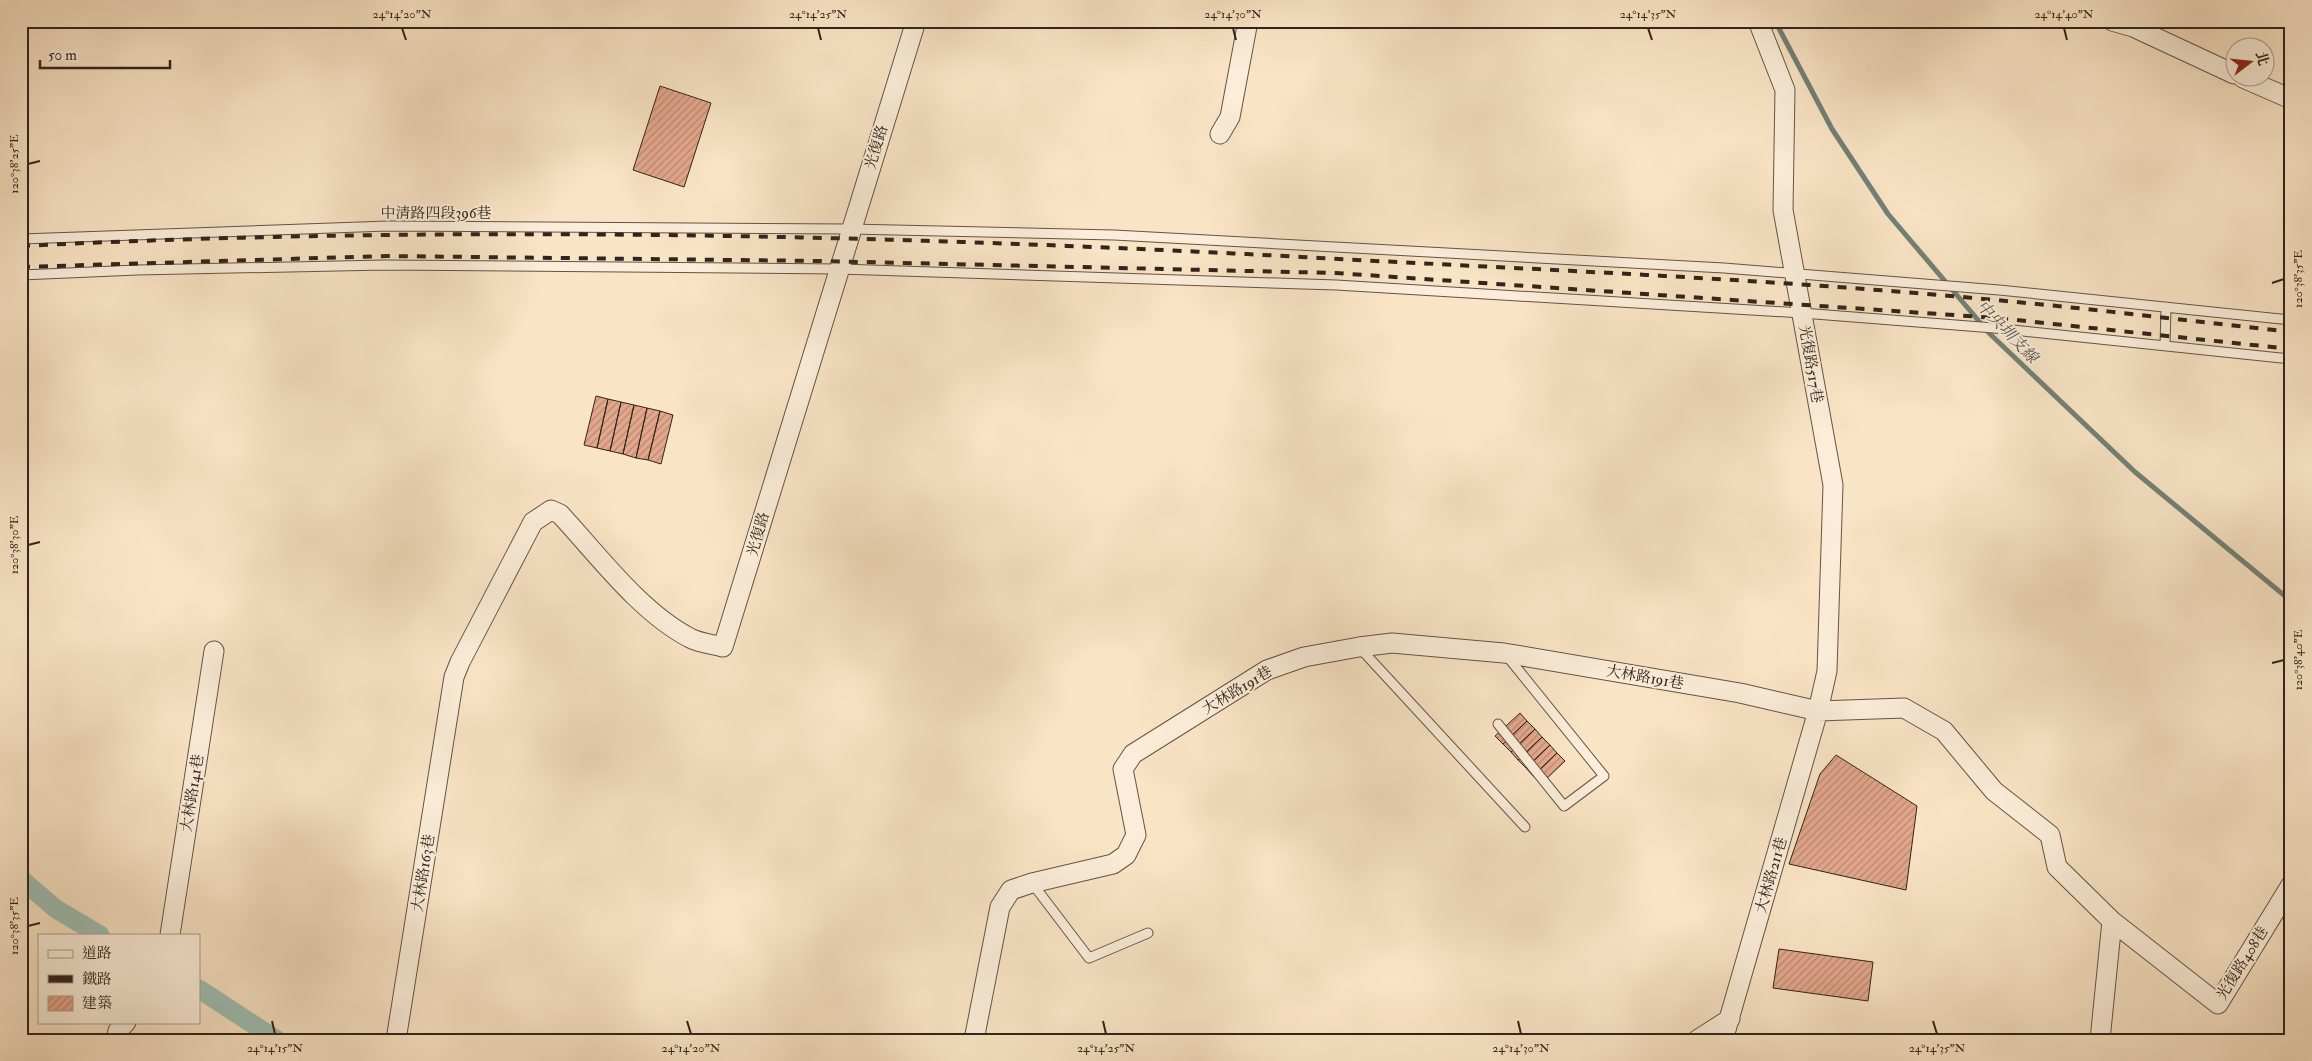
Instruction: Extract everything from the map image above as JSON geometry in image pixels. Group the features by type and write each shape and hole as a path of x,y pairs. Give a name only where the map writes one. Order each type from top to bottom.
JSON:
{"street":[{"name":"光復路","path":"454,677 533,522 550,510 560,514 624,584 662,620 691,638 722,647 747,573 850,229 916,21"},
{"path":"1220,134 1230,117 1248,21"},
{"name":"光復路517巷","path":"1758,21 1785,90 1783,210 1833,485 1827,671 1818,711"},
{"path":"2112,21 2133,27 2224,69"},
{"path":"2265,88 2291,100"},
{"name":"大林路191巷","path":"974,1040 1000,906 1011,890 1032,883 1113,864 1126,855 1136,835 1123,769 1133,754 1267,670 1304,657 1392,643 1504,653 1740,693 1818,711 1904,708 1944,731 1994,791 2050,836 2057,867 2112,921"},
{"name":"大林路141巷","path":"170,934 214,651"},
{"name":"大林路163巷","path":"396,1040 454,677"},
{"name":"大林路211巷","path":"1723,1040 1818,711"},
{"name":"光復路408巷","path":"2112,921 2218,1004 2291,885"},
{"path":"2100,1040 2112,921"},
{"path":"1697,1040 1730,1019"},
{"path":"116,1040 118,1031 124,1024"}],"lane":[{"name":"中清路四段396巷","path":"21,239 388,226 850,229 1114,235 1338,246 1794,274 1940,285 2291,320"},
{"path":"21,275 137,270 385,265 839,269 1336,285 1802,313 1994,328 2291,360"},
{"path":"2165,346 2166,307"},
{"path":"1359,647 1525,827"},
{"path":"1498,724 1564,806 1604,776 1504,653"},
{"path":"1032,883 1089,958 1148,933"}],"building":[{"path":"660,86 711,103 684,187 633,170"},
{"path":"596,396 608,399 597,448 584,445"},
{"path":"608,399 621,402 610,451 597,448"},
{"path":"621,402 634,405 623,454 610,451"},
{"path":"634,405 647,408 636,458 623,454"},
{"path":"647,408 660,411 648,460 636,458"},
{"path":"660,411 673,415 661,464 648,460"},
{"path":"1520,713 1527,721 1503,744 1495,736"},
{"path":"1527,721 1535,729 1511,752 1503,744"},
{"path":"1535,729 1542,737 1518,760 1511,752"},
{"path":"1542,737 1550,745 1526,768 1518,760"},
{"path":"1550,745 1557,753 1533,776 1526,768"},
{"path":"1557,753 1565,761 1541,784 1533,776"},
{"path":"1836,755 1917,806 1906,890 1789,864 1820,774"},
{"path":"1779,949 1873,962 1868,1001 1773,988"}],"waterway":[{"name":"中央圳支線","path":"1775,21 1832,129 1888,214 1989,333 2135,472 2291,601"},
{"path":"21,879 56,909 98,934"},
{"path":"200,990 277,1040"}],"railway":[{"path":"21,246 188,239 522,234 689,235 1023,244 1756,281 1915,293 2106,311 2291,332"},
{"path":"21,267 387,256 819,261 1336,273 1997,318 2291,349"}]}
